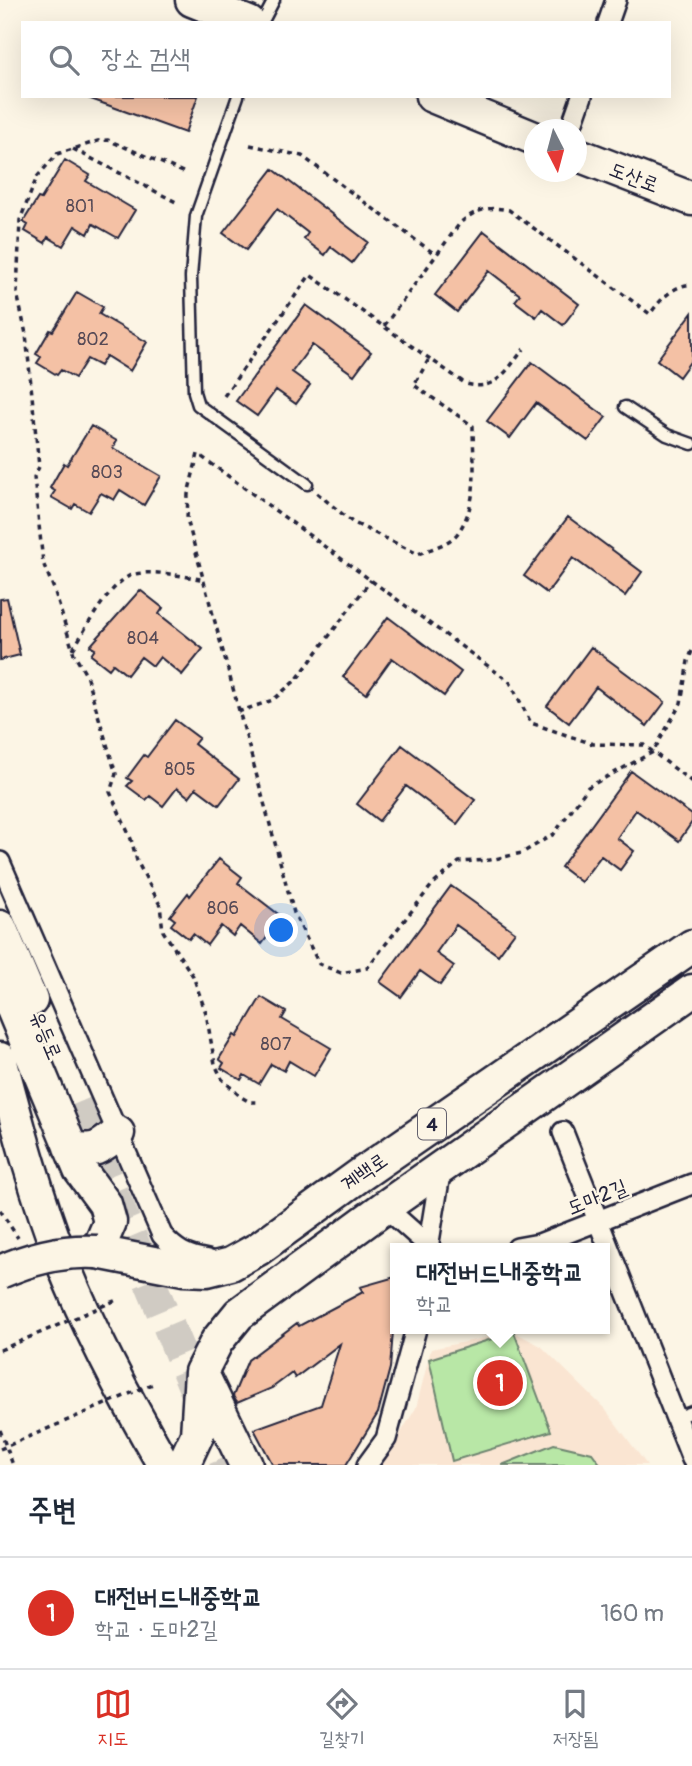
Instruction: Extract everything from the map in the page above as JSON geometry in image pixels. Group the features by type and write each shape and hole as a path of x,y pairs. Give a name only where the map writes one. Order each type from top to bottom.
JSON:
{"main road":[{"path":"192,0 244,21"},
{"path":"437,98 524,134"},
{"name":"도산로","path":"587,158 692,199"},
{"name":"유등로","path":"0,927 75,1104"},
{"name":"계백로","path":"0,1272 26,1260 77,1251 97,1252 184,1269 206,1270 231,1264 258,1249 360,1174 692,946"},
{"path":"0,978 69,1147 80,1170 105,1204 110,1222 97,1252"},
{"name":"계백로","path":"188,1457 201,1372 217,1341 239,1314 692,990"},
{"path":"0,1059 31,1174 61,1259 102,1350 130,1406 188,1457"},
{"path":"69,1147 88,1152 106,1144 118,1133"},
{"path":"201,1372 239,1463"}],"street":[{"path":"609,21 616,0"},
{"path":"574,119 581,98"},
{"path":"0,862 162,1235 174,1249 194,1258 231,1264"},
{"path":"563,1132 606,1243"},
{"path":"430,1243 441,1168"},
{"name":"도마2길","path":"542,1243 692,1184"},
{"path":"385,1207 424,1243"},
{"path":"610,1251 684,1415 692,1460"},
{"path":"367,1465 386,1439 415,1334"}],"lane":[{"path":"263,21 274,0"},
{"path":"237,98 196,216 191,276 194,392 198,405 307,484"},
{"path":"625,407 667,435 692,444"}],"path":[{"path":"183,172 108,140 57,154 37,177 20,220 17,293 26,334 39,467 34,477 43,564 73,649 86,675 116,774 110,792 131,839 137,861 160,905 163,931 193,976 206,1013 215,1064 222,1079 241,1097 250,1102 258,1102"},
{"path":"250,145 302,156 436,255"},
{"path":"73,149 176,202"},
{"path":"384,327 460,223 471,213 495,208 509,210 522,218 650,314 671,291 692,284"},
{"path":"224,396 310,275 466,384 477,387 497,382 524,349"},
{"path":"307,484 352,522 418,554 456,535 474,490 473,426 414,385 429,359"},
{"path":"692,651 681,703 653,752 588,787 554,835 522,853 459,863 432,886 367,968 341,973 319,964 294,913 187,519 188,494 198,454 510,682 531,723 593,744 644,745 653,752 692,782"},
{"path":"73,649 113,588 133,575 158,574 202,579"},
{"path":"239,712 273,700 297,679 371,580"},
{"path":"0,1350 120,1299"},
{"path":"0,1448 155,1382"},
{"path":"0,1430 13,1465"}],"shaded area":[{"path":"504,1334 518,1334 541,1346 605,1409 647,1465 381,1465 416,1408 431,1349"}],"green space":[{"path":"515,1334 551,1431 452,1461 429,1359"},
{"path":"554,1444 592,1453 601,1465 502,1465"}],"building":[{"path":"88,98 197,98 185,133"},
{"path":"65,160 90,175 86,181 135,210 118,238 93,224 88,234 75,226 63,246 48,237 45,243 25,231 28,225 23,222"},
{"path":"273,169 368,242 352,263 331,247 325,255 304,239 308,233 277,209 246,250 223,233"},
{"path":"484,231 579,304 563,325 542,309 536,317 515,301 520,295 489,271 457,312 435,295"},
{"path":"77,292 103,307 99,314 147,342 130,371 106,356 100,366 87,359 75,378 61,370 57,375 37,363 41,357 36,354"},
{"path":"306,305 371,352 354,375 312,345 292,372 310,385 296,404 276,390 257,416 236,401"},
{"path":"692,313 692,359 679,377 657,360"},
{"path":"532,362 606,417 588,441 536,403 510,438 487,421"},
{"path":"91,426 117,441 113,448 161,476 144,505 120,490 114,500 101,493 89,512 75,504 72,509 51,497 55,491 50,488 64,463 67,465"},
{"path":"568,517 642,572 625,596 573,558 547,593 524,576"},
{"path":"140,590 163,608 159,614 203,649 182,675 160,657 153,666 141,657 127,675 113,664 109,669 91,655 95,649 90,646"},
{"path":"7,598 20,655 0,660 0,599"},
{"path":"388,617 461,672 444,696 392,658 366,694 343,677"},
{"path":"591,647 665,702 647,726 596,687 569,723 547,706"},
{"path":"175,720 199,738 194,744 239,779 219,805 196,788 189,797 177,788 163,806 150,796 146,800 127,786 132,781 127,778"},
{"path":"402,745 475,800 457,824 406,786 379,821 357,804"},
{"path":"631,771 692,815 692,822 679,841 636,810 617,838 634,851 620,870 601,856 581,882 561,867"},
{"path":"219,859 242,877 238,883 282,917 262,944 240,926 233,936 221,926 207,945 193,934 189,939 171,925 175,920 170,916 188,893 190,896"},
{"path":"451,886 515,932 498,955 456,925 436,953 454,966 440,985 420,971 401,997 380,982"},
{"path":"261,997 286,1012 282,1019 331,1048 314,1076 289,1061 284,1071 271,1064 259,1084 244,1075 241,1080 221,1068 224,1063 219,1059 234,1035 237,1037"},
{"path":"390,1278 390,1334 393,1334 390,1368 378,1413 346,1465 273,1465 254,1429 321,1405 340,1344 295,1378 292,1373 272,1388 237,1403 233,1396 248,1360 297,1323 299,1326 363,1292 360,1287"}],"tunnel":[{"path":"75,1104 227,1465"}],"place":[{"name":"대전버드내중학교","path":"500,1383"}]}
